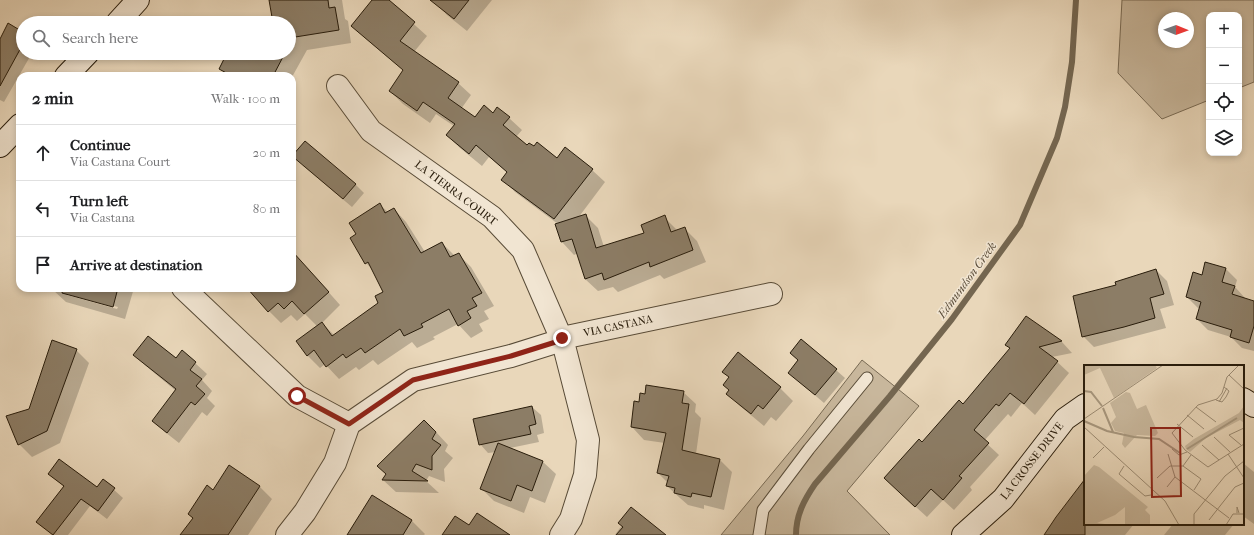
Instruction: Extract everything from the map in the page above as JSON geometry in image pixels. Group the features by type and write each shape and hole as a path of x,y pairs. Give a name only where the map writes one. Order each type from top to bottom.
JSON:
{"street":[{"path":"123,16 138,0"},
{"path":"70,72 81,60"},
{"name":"LA TIERRA COURT","path":"338,86 371,132 492,217 523,250 562,339 588,440 585,475 571,519 561,535"},
{"path":"0,146 16,128"},
{"path":"187,292 297,396 349,424 335,463 305,512 287,535"},
{"name":"VIA CASTANA","path":"349,424 413,380 511,356 562,339 771,294"},
{"path":"1244,400 1254,406"},
{"name":"LA CROSSE DRIVE","path":"963,535 1003,499 1065,419 1084,405"}],"lane":[{"path":"759,535 763,510 809,449 867,378"}],"shaded area":[{"path":"1122,0 1254,0 1254,82 1242,87 1242,12 1206,12 1206,101 1162,119 1118,73"},
{"path":"862,360 919,406 847,491 890,535 721,535 803,436"}],"building":[{"path":"269,0 328,0 329,8 335,7 339,30 296,37 296,16 272,16"},
{"path":"372,0 389,0 415,22 400,41 459,82 448,98 475,117 484,105 493,113 497,107 510,117 503,125 527,145 529,143 534,146 537,142 557,158 565,147 593,169 554,219 501,180 507,172 476,145 469,154 446,135 455,124 423,102 417,111 389,91 403,70 351,26"},
{"path":"430,0 469,0 454,19"},
{"path":"8,23 16,28 16,57 0,86 0,39"},
{"path":"224,60 281,60 275,72 225,72 219,69"},
{"path":"305,141 356,184 343,199 296,159 296,151"},
{"path":"380,203 385,213 394,208 421,253 442,242 450,257 459,253 482,293 472,298 477,306 467,311 471,318 458,326 449,309 421,324 423,327 404,336 400,329 365,353 361,348 346,358 343,354 326,367 314,350 307,356 296,341 322,322 332,336 378,303 375,296 383,292 368,262 365,264 350,238 356,234 349,223"},
{"path":"586,214 596,248 644,233 641,225 665,215 671,232 685,227 693,250 650,267 649,262 604,280 602,273 585,279 572,239 561,242 555,224"},
{"path":"296,255 329,292 304,314 292,301 284,309 278,303 268,312 250,292 296,292"},
{"path":"1205,262 1226,268 1222,282 1235,286 1232,294 1254,301 1254,326 1249,343 1230,337 1232,330 1196,319 1201,302 1186,297 1193,272 1202,275"},
{"path":"1156,269 1164,294 1150,298 1155,318 1082,337 1073,296 1116,285 1115,282"},
{"path":"62,292 117,292 113,307"},
{"path":"1026,316 1062,341 1039,347 1058,361 1024,404 1010,393 999,406 996,404 974,430 989,443 959,476 962,478 943,500 931,489 915,507 884,478 919,439 922,442 959,400 963,404 1010,348 1005,345"},
{"path":"148,336 176,358 182,350 196,362 190,370 202,379 196,386 205,394 195,405 191,402 167,433 152,421 176,389 133,355"},
{"path":"801,339 837,369 815,395 788,373 798,360 790,353"},
{"path":"52,340 77,349 47,431 18,445 6,416 29,409"},
{"path":"738,352 781,387 763,409 758,405 751,414 726,394 729,390 723,385 729,377 722,372"},
{"path":"646,385 684,391 682,403 689,404 682,450 720,459 711,497 692,493 691,497 674,493 675,488 666,486 669,476 657,473 666,433 631,427 634,401 639,402 640,393 645,394"},
{"path":"532,406 536,424 529,426 531,434 479,445 473,419"},
{"path":"424,420 436,432 432,439 441,445 432,456 432,470 416,464 412,471 428,481 382,480 386,474 377,466"},
{"path":"498,443 543,461 532,491 517,485 511,501 480,489"},
{"path":"59,459 97,487 103,479 115,488 98,511 81,499 53,535 36,522 64,486 48,474"},
{"path":"229,465 260,486 228,535 180,535 193,518 188,514 207,485 213,490"},
{"path":"1084,480 1085,535 1044,535"},
{"path":"372,495 412,520 403,535 347,535"},
{"path":"631,507 666,535 616,535 623,527 618,523"},
{"path":"477,513 510,535 442,535 455,516 469,525"}],"waterway":[{"name":"Edmundson Creek","path":"796,535 797,521 801,508 815,484 890,396 952,319 1020,225 1057,138 1065,107 1072,62 1076,0"}],"route":[{"path":"297,396 349,424 413,380 511,356 562,340 562,338"}]}
